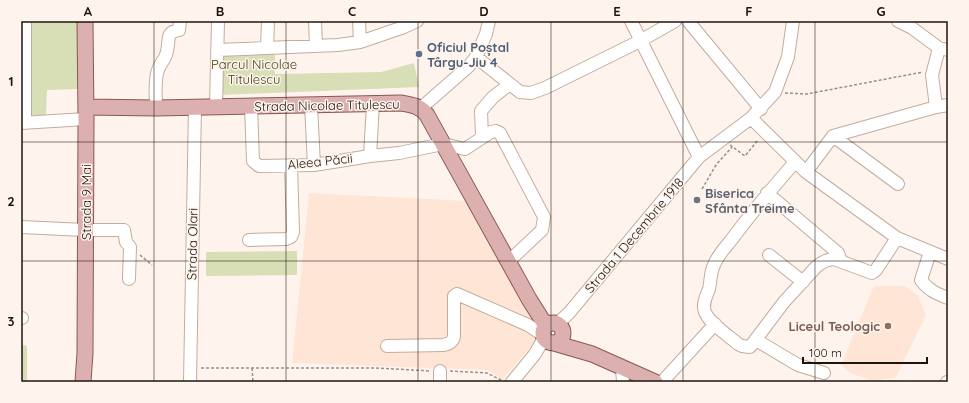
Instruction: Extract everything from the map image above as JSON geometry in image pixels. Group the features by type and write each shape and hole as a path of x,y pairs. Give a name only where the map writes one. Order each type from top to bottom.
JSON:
{"main road":[{"name":"Strada 9 Mai","path":"83,382 85,353 85,21"},
{"name":"Strada Nicolae Titulescu","path":"86,113 156,108 311,104 401,103 421,108"},
{"path":"421,108 427,115 529,299 552,332 592,354 622,375 655,382"}],"street":[{"path":"25,21 23,122 86,113"},
{"path":"156,108 158,68 167,51 169,35 173,31 180,30 180,21"},
{"path":"216,106 218,21"},
{"path":"267,48 268,21"},
{"path":"315,21 316,46"},
{"path":"359,21 360,42"},
{"path":"217,50 338,45 360,42 417,21"},
{"path":"421,108 469,66 476,57 486,34 489,21"},
{"path":"631,21 699,157"},
{"path":"476,57 500,78 520,92 530,94 640,41 675,21"},
{"path":"688,21 761,109"},
{"name":"Strada 1 Decembrie 1918","path":"512,382 699,157 727,144 761,109 775,92 788,57 793,21"},
{"path":"806,172 833,136 942,106 932,75 934,67 943,49 913,24 898,21"},
{"path":"482,137 481,111 493,97 510,84"},
{"path":"311,104 314,165"},
{"path":"370,156 373,104"},
{"name":"Aleea Păcii","path":"251,105 253,161 259,166 314,165 399,153 443,144"},
{"name":"Strada Olari","path":"190,382 195,107"},
{"path":"751,118 806,172 897,238 948,259"},
{"path":"443,144 464,149 491,132 496,131 500,133 544,217 542,230 508,262"},
{"path":"833,136 898,184"},
{"path":"795,162 767,193 714,264 704,304 705,312 708,318 742,346 750,348 784,302 822,262 828,259 841,261 872,273 876,270 897,238"},
{"path":"249,240 286,239 291,237 293,232 292,165"},
{"path":"767,193 838,253 841,261"},
{"path":"21,227 124,230 126,242 130,247 129,279"},
{"path":"930,252 922,280 925,286 934,293 948,298"},
{"path":"769,256 803,282"},
{"path":"387,346 449,344 453,340 454,336 454,296 457,294 528,325 552,332"},
{"path":"662,382 715,324"},
{"path":"756,340 798,365 824,373"}],"path":[{"path":"775,92 807,94 924,71 934,67"},
{"path":"702,189 727,144 744,156 764,132"},
{"path":"130,247 152,265"},
{"path":"191,368 376,368 440,377 472,372 487,373 504,382"},
{"path":"252,368 253,382"}],"shaded area":[{"path":"309,193 466,201 535,317 531,320 540,336 502,380 489,370 292,363"},
{"name":"Liceul Teologic","path":"874,286 905,286 918,296 926,315 896,377 873,381 850,373 841,365"}],"green space":[{"path":"28,21 79,21 79,89 47,90 46,115 29,115"},
{"name":"Parcul Nicolae Titulescu","path":"275,49 275,74 381,72 414,63 419,87 221,95 221,52"},
{"path":"297,251 297,275 206,276 206,252"},
{"path":"26,345 27,382 21,382 21,346"}],"place":[{"name":"Oficiul Poștal Târgu-Jiu 4","path":"419,54"},
{"name":"Biserica Sfânta Treime","path":"697,200"},
{"name":"Liceul Teologic","path":"888,326"}]}
